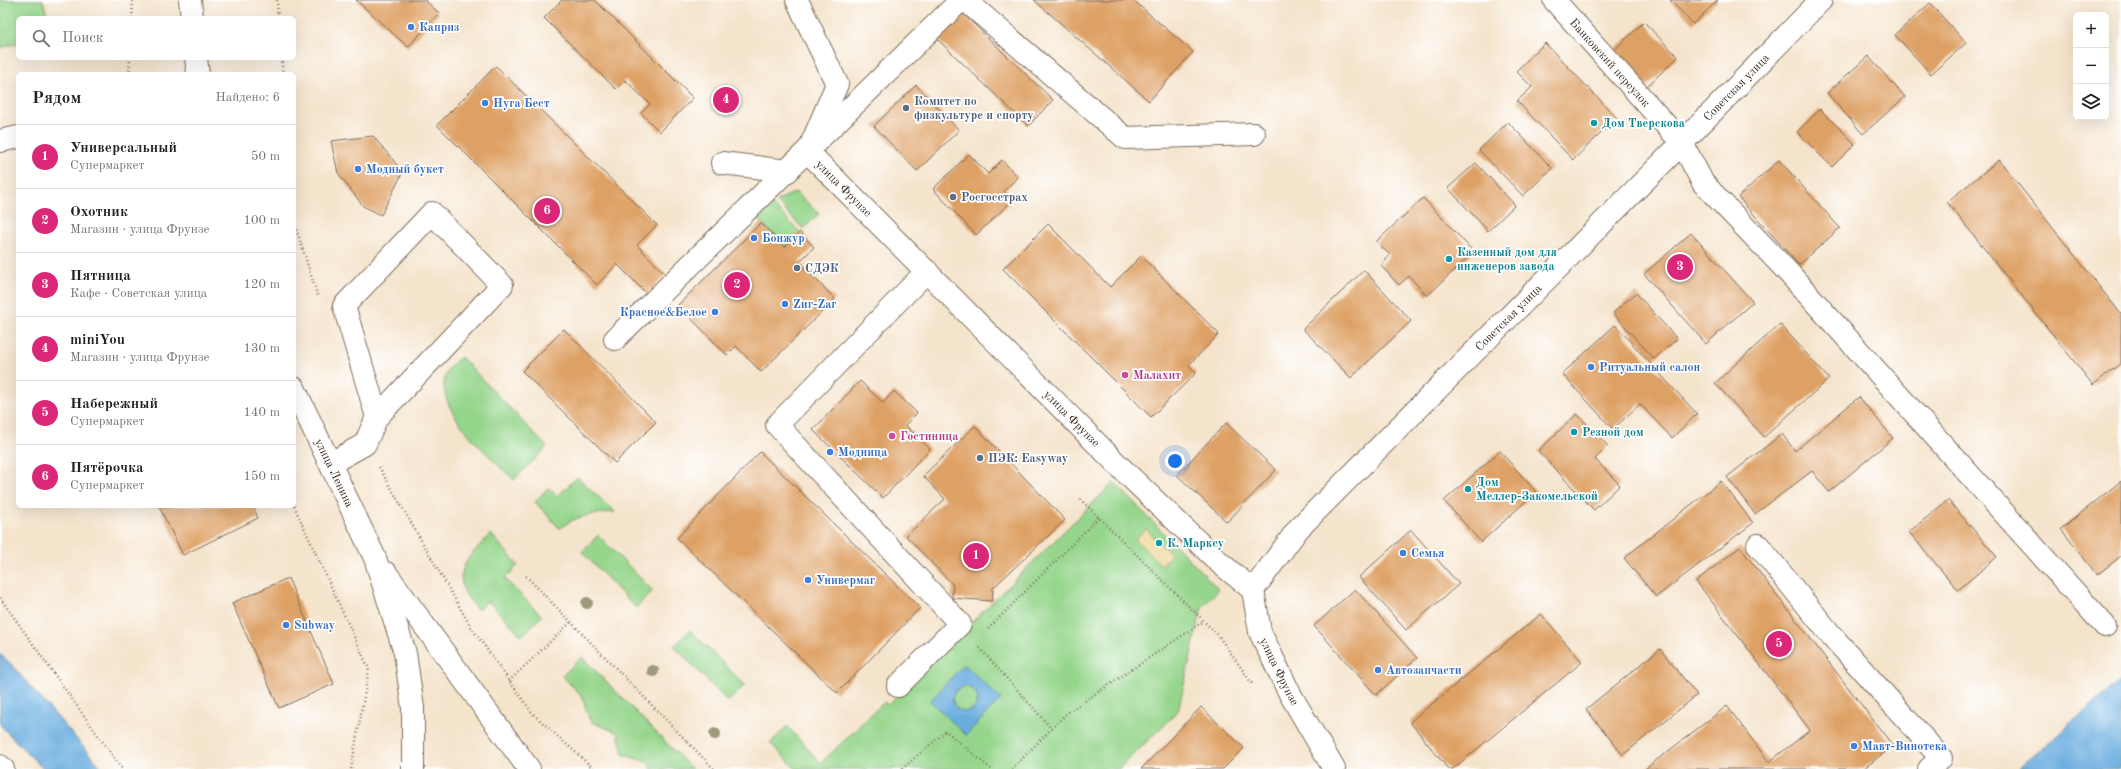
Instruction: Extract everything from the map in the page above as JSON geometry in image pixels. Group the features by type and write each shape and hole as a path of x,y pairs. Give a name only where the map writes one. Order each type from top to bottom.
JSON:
{"street":[{"path":"190,0 192,16"},
{"name":"улица Фрунзе","path":"797,0 837,84 808,152 1122,470 1220,563 1253,590 1260,632 1290,694 1334,769"},
{"path":"615,339 808,152 961,0"},
{"path":"965,0 1125,138 1254,134"},
{"name":"Банковский переулок","path":"1554,0 1682,143 1703,183 1787,271 2105,626"},
{"name":"Советская улица","path":"1253,590 1298,529 1682,143 1821,0"},
{"path":"196,60 198,72"},
{"path":"0,141 16,138"},
{"path":"722,163 788,171"},
{"path":"331,463 365,444 377,417 502,285 432,213 344,306 377,417"},
{"path":"898,686 960,624 778,425 926,271"},
{"name":"улица Ленина","path":"296,392 375,558"},
{"path":"1758,546 1935,763"},
{"path":"375,558 408,666 413,708 413,769"},
{"path":"375,558 529,769"},
{"path":"0,766 3,769"}],"path":[{"path":"132,16 133,0"},
{"path":"277,0 278,16"},
{"path":"129,72 130,60"},
{"path":"281,60 283,72"},
{"path":"296,228 320,304"},
{"path":"365,444 471,627 509,681 533,714 594,769"},
{"path":"1080,499 1218,635 1257,690"},
{"path":"295,508 369,669 351,769"},
{"path":"984,633 1099,517"},
{"path":"526,576 714,769"},
{"path":"0,598 122,769"},
{"path":"509,681 571,622"},
{"path":"1012,769 1067,713 1204,622"},
{"path":"979,638 975,643 1052,729"},
{"path":"902,769 946,731 991,769"}],"green space":[{"path":"0,0 43,0 47,16 16,16 16,44 0,48"},
{"path":"796,192 819,214 803,229 776,201"},
{"path":"772,204 800,232 785,247 755,216 766,206"},
{"path":"461,357 547,447 514,480 478,445 465,430 454,415 447,399 444,384 448,370"},
{"path":"577,477 615,512 578,518 560,529 535,502 548,488 558,496"},
{"path":"1114,482 1219,590 1202,607 1178,711 1119,769 796,769 770,743 787,726 821,763 884,702 888,705"},
{"path":"491,534 518,565 505,579 542,616 522,636 488,601 478,610 469,599 463,588 461,579 467,561 481,543"},
{"path":"598,535 653,591 636,608 582,552"},
{"path":"690,630 745,685 728,702 674,646"},
{"path":"582,657 692,769 651,769 649,763 623,754 618,733 590,721 582,696 562,676"}],"sand":[{"path":"1146,529 1171,555 1161,565 1135,539"}],"water":[{"path":"0,654 9,662 103,769 43,769 0,725"},
{"path":"964,664 1001,699 966,735 930,701","holes":["965,686 974,690 978,699 975,708 965,712 956,708 952,699 956,690"]},
{"path":"2121,680 2121,769 2018,769"}],"building":[{"path":"356,0 425,0 439,13 408,47"},
{"path":"562,0 595,0 693,98 660,132 641,113 650,104 625,80 616,89 544,18"},
{"path":"1034,0 1133,0 1193,52 1149,101"},
{"path":"1670,0 1718,0 1693,24"},
{"path":"1930,3 1966,43 1931,74 1895,35"},
{"path":"957,8 1053,100 1028,126 932,34"},
{"path":"1644,22 1678,57 1645,88 1611,53"},
{"path":"1545,43 1617,118 1573,160 1517,101 1532,87 1516,71"},
{"path":"1868,56 1905,97 1863,134 1827,93"},
{"path":"496,66 657,225 637,245 666,275 647,294 617,264 597,285 437,125"},
{"path":"916,85 959,130 917,171 874,126"},
{"path":"1820,109 1855,144 1832,167 1797,132"},
{"path":"1508,122 1552,168 1523,196 1479,150"},
{"path":"373,136 403,172 381,215 363,206 338,173 331,141"},
{"path":"969,154 988,174 1002,160 1018,177 1004,191 1013,200 976,235 933,189"},
{"path":"1779,160 1840,228 1799,265 1738,197"},
{"path":"1999,160 2121,314 2121,363 2093,385 1947,202"},
{"path":"1476,163 1515,205 1488,231 1448,188"},
{"path":"1423,198 1474,252 1427,296 1409,276 1399,285 1381,266 1390,255 1376,242"},
{"path":"761,223 785,247 800,232 814,247 799,262 835,299 761,372 736,346 727,355 678,305"},
{"path":"1048,224 1110,287 1141,256 1219,334 1189,365 1196,373 1151,417 1003,269"},
{"path":"1691,233 1753,302 1706,344 1644,274"},
{"path":"1364,270 1411,321 1351,378 1303,329"},
{"path":"1636,293 1677,339 1654,359 1613,313"},
{"path":"1780,324 1829,379 1764,437 1715,383"},
{"path":"1615,325 1697,414 1672,438 1640,404 1613,429 1562,374"},
{"path":"564,329 656,422 615,463 522,371"},
{"path":"860,381 883,403 894,391 917,413 905,425 930,449 883,498 813,430"},
{"path":"1859,397 1893,438 1829,492 1812,471 1755,514 1727,477 1782,434 1795,451"},
{"path":"1577,414 1608,446 1595,459 1620,485 1594,510 1538,451"},
{"path":"1226,423 1276,470 1227,522 1177,475"},
{"path":"975,426 1065,520 993,588 992,601 952,598 953,585 906,536 945,499 923,476"},
{"path":"1500,451 1536,492 1481,542 1444,501"},
{"path":"760,452 920,608 837,693 677,538"},
{"path":"1721,481 1753,523 1656,597 1624,558"},
{"path":"2121,481 2121,556 2097,575 2061,529"},
{"path":"1948,500 1997,557 1958,590 1909,532"},
{"path":"160,508 254,508 258,518 183,555"},
{"path":"1411,530 1459,584 1406,630 1359,577"},
{"path":"1740,547 1893,746 1863,769 1645,769 1727,706 1769,762 1810,730 1696,581"},
{"path":"288,578 334,684 279,708 232,603"},
{"path":"1355,589 1417,658 1376,695 1314,626"},
{"path":"1541,614 1582,662 1453,769 1448,769 1410,722"},
{"path":"1660,649 1697,695 1623,755 1586,709"},
{"path":"1201,707 1244,748 1223,769 1141,769"}],"place":[{"name":"Каприз","path":"411,27"},
{"name":"miniYou","path":"726,100"},
{"name":"Нуга Бест","path":"485,103"},
{"name":"Комитет по физкультуре и спорту","path":"906,108"},
{"name":"Дом Тверскова","path":"1594,123"},
{"name":"Модный букет","path":"358,169"},
{"name":"Росгосстрах","path":"953,197"},
{"name":"Пятёрочка","path":"547,211"},
{"name":"Бонжур","path":"754,238"},
{"name":"Казенный дом для инженеров завода","path":"1449,259"},
{"name":"Пятница","path":"1680,267"},
{"name":"СДЭК","path":"797,268"},
{"name":"Охотник","path":"737,285"},
{"name":"Zиг-Zаг","path":"785,304"},
{"name":"Красное&Белое","path":"715,312"},
{"name":"Ритуальный салон","path":"1591,367"},
{"name":"Малахит","path":"1125,375"},
{"name":"Резной дом","path":"1574,432"},
{"name":"Гостиница","path":"892,436"},
{"name":"Модница","path":"830,452"},
{"name":"ПЭК: Easyway","path":"980,458"},
{"name":"Дом Меллер-Закомельской","path":"1468,489"},
{"name":"К. Марксу","path":"1159,543"},
{"name":"Семья","path":"1403,553"},
{"name":"Универсальный","path":"976,556"},
{"name":"Универмаг","path":"808,580"},
{"name":"Subway","path":"286,625"},
{"name":"Набережный","path":"1779,644"},
{"name":"Автозапчасти","path":"1378,670"},
{"name":"Мавт-Винотека","path":"1854,746"}]}
